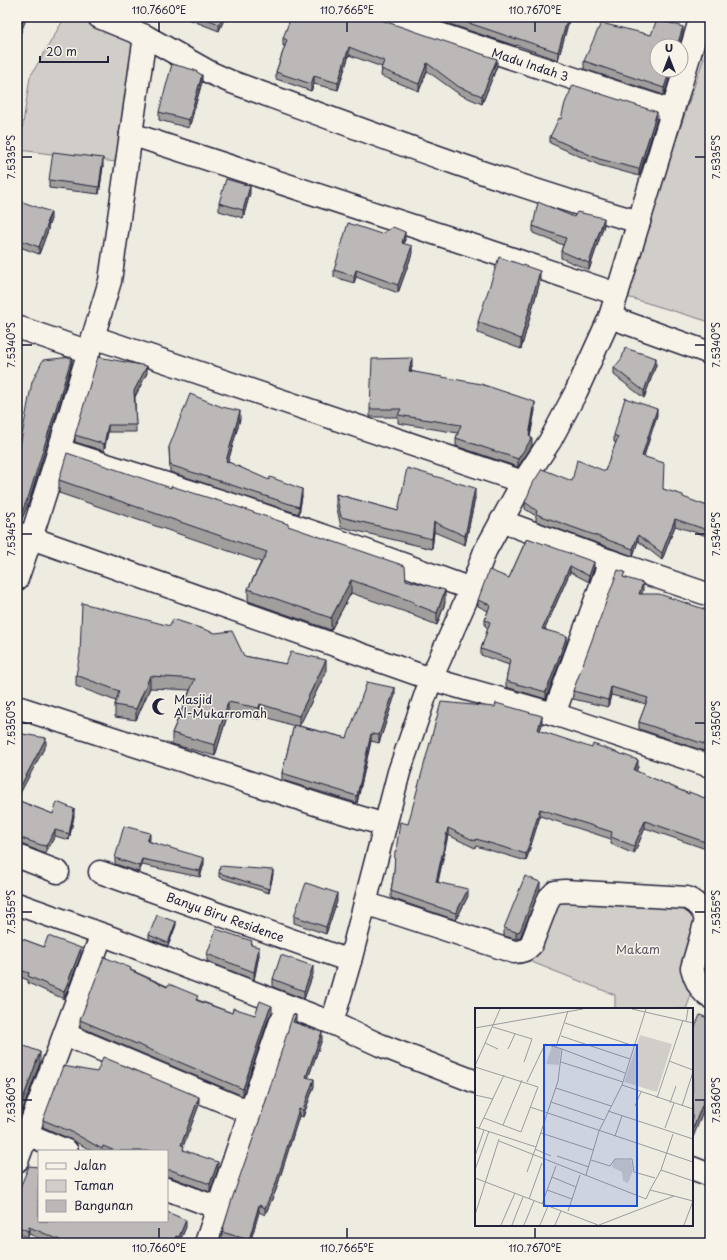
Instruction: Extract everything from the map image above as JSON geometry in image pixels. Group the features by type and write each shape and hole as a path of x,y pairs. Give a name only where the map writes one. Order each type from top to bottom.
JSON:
{"street":[{"path":"99,17 146,36 211,73 230,81 483,173 585,207 639,222"},
{"name":"Madu Indah 3","path":"388,17 672,111"},
{"path":"332,1023 350,961 399,772 431,679 471,589 485,551 523,482 550,441 576,392 610,317 701,17"},
{"path":"17,579 24,536 59,450 110,281 146,36"},
{"path":"131,134 617,294"},
{"path":"610,317 710,353"},
{"path":"20,328 91,345 523,482"},
{"path":"59,450 342,542 471,589"},
{"path":"501,521 610,561 710,595"},
{"path":"24,536 431,679 554,714 710,766"},
{"path":"554,714 610,561"},
{"path":"17,707 385,825"},
{"path":"17,856 58,872"},
{"name":"Banyu Biru Residence","path":"100,872 350,961"},
{"path":"365,903 514,952 521,952 528,949 531,945 549,898 555,892 565,890 687,898 701,908 706,920 692,968 693,974 703,992 710,997"},
{"path":"17,904 104,935 332,1023 380,1045 475,1082"},
{"path":"17,1161 97,947"},
{"path":"206,1243 281,1021"},
{"path":"64,1034 251,1112"},
{"path":"27,1134 65,1150"},
{"path":"693,1168 710,1175"},
{"path":"168,1189 218,1208"}],"green space":[{"path":"65,17 77,17 137,37 116,162 19,150 30,77"},
{"path":"710,39 710,322 624,296"},
{"name":"Makam","path":"552,900 696,909 694,988 686,1008 615,1008 615,995 529,961"}],"building":[{"path":"17,17 24,17 17,35"},
{"path":"202,17 222,17 219,24"},
{"path":"291,17 378,17 384,21 497,59 482,96 459,87 427,63 419,84 381,69 384,61 349,47 338,83 314,76 311,84 276,72 287,40 283,38"},
{"path":"451,17 568,17 558,52"},
{"path":"657,19 683,27 680,38 649,38 649,78 667,78 664,88 584,61 601,23 651,35"},
{"path":"172,64 194,70 202,75 189,120 159,112"},
{"path":"573,85 657,112 639,169 599,159 550,137 559,118 561,119 565,103"},
{"path":"53,152 103,158 99,187 49,180"},
{"path":"226,179 250,186 243,210 219,203"},
{"path":"17,200 51,212 39,247 17,239"},
{"path":"538,202 574,217 577,212 604,218 589,263 561,251 566,238 533,226"},
{"path":"348,223 381,234 393,227 405,232 402,243 412,246 398,285 356,270 354,276 334,270"},
{"path":"499,257 540,271 521,339 478,322"},
{"path":"625,348 656,358 644,391 614,368 622,358"},
{"path":"72,357 29,495 21,514 17,514 17,462 32,382 43,360"},
{"path":"98,357 147,366 134,391 136,425 108,425 104,444 75,435"},
{"path":"412,358 409,371 481,384 535,402 529,436 532,438 518,459 456,438 461,425 398,415 401,409 370,409 372,359"},
{"path":"190,394 222,407 240,411 226,461 269,480 270,477 302,489 299,507 170,465 169,447"},
{"path":"625,398 657,409 642,456 664,463 663,489 683,495 683,497 710,507 710,531 675,519 662,553 638,535 633,549 536,514 537,511 525,502 533,483 542,469 572,481 577,460 605,471 618,437 614,435"},
{"path":"67,453 171,488 171,486 232,505 405,566 406,580 445,590 437,613 414,604 414,602 351,580 331,618 248,589 267,552 59,480"},
{"path":"407,468 475,488 465,536 434,522 432,539 341,517 336,494 398,511"},
{"path":"527,538 594,562 589,576 570,566 542,629 567,636 546,692 506,681 510,659 481,649 490,622 485,620 490,605 478,600 489,570 509,578"},
{"path":"618,570 625,572 623,577 643,583 639,594 659,594 710,611 710,746 639,722 648,698 611,687 608,700 573,691"},
{"path":"82,603 170,626 173,619 215,633 232,631 244,656 286,664 291,652 326,660 299,716 260,704 259,708 228,702 215,745 172,733 195,679 150,676 136,709 115,705 119,691 76,675 80,654"},
{"path":"367,682 395,688 379,735 371,734 357,796 282,773 294,725 347,738"},
{"path":"441,702 495,707 496,703 542,716 538,730 592,748 593,744 638,760 634,770 689,794 689,792 710,800 710,848 706,847 708,843 645,821 634,846 611,837 612,832 540,809 526,854 476,839 475,841 448,828 436,882 468,889 456,913 391,891 395,851 400,822 408,824"},
{"path":"17,733 46,738 17,793"},
{"path":"17,800 53,814 57,802 74,809 69,834 55,830 46,846 17,837"},
{"path":"124,826 150,833 147,841 204,858 200,871 142,859 139,866 115,858"},
{"path":"220,866 273,870 269,889 219,873"},
{"path":"525,876 540,882 520,931 516,932 504,928"},
{"path":"306,883 337,893 326,927 294,916"},
{"path":"157,915 176,922 168,943 149,935"},
{"path":"216,929 252,941 251,945 259,947 254,972 207,954"},
{"path":"48,936 81,948 64,992 28,976 29,973 17,969 17,937 44,947"},
{"path":"281,955 313,966 304,991 273,979"},
{"path":"104,957 131,968 130,970 167,987 169,984 198,996 196,1000 232,1013 233,1008 255,1015 260,1001 272,1006 269,1010 243,1089 80,1020"},
{"path":"293,1014 296,1015 293,1022 322,1032 306,1077 314,1079 303,1110 299,1109 276,1183 265,1208 259,1205 249,1240 222,1232 263,1110"},
{"path":"700,1015 710,1019 710,1085 693,1128 693,1032"},
{"path":"17,1043 40,1052 19,1110 17,1109"},
{"path":"103,1057 199,1097 181,1145 184,1146 183,1150 218,1162 210,1184 168,1170 168,1150 113,1150 103,1146 102,1149 72,1132 43,1120 63,1066 97,1072"},
{"path":"29,1166 38,1167 38,1222 168,1222 168,1212 186,1220 179,1237 176,1236 174,1243 67,1243 29,1227 28,1231 17,1226 17,1190 19,1190"}],"place":[{"name":"Masjid Al-Mukarromah","path":"161,706"}]}
